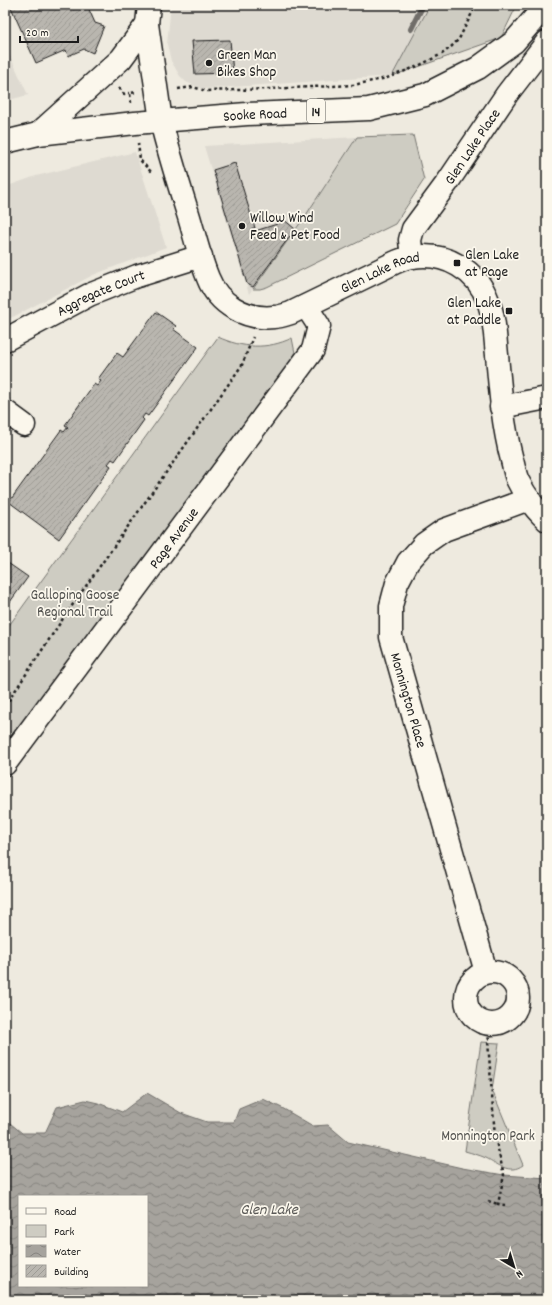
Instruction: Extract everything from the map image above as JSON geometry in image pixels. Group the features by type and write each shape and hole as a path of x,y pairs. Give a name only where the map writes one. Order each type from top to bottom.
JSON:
{"street":[{"name":"Sooke Road","path":"5,142 38,134 161,121 247,114 369,109 425,95 478,68 514,42 546,5"},
{"name":"Glen Lake Road","path":"148,14 161,121 170,158 200,256 208,279 213,288 228,305 237,310 260,318 275,318 291,313 396,262 412,257 428,256 445,258 468,272 484,290 489,302 493,322 501,407 509,449 518,480 529,499 547,520"},
{"path":"38,134 120,59 148,14"},
{"name":"Glen Lake Place","path":"412,257 410,240 413,229 447,183 507,94 547,42"},
{"name":"Aggregate Court","path":"5,340 89,295 137,276 200,256"},
{"name":"Page Avenue","path":"5,764 313,350 319,326 306,306"},
{"path":"501,407 547,398"},
{"path":"5,411 24,425"},
{"name":"Monnington Place","path":"486,972 391,637 391,606 397,583 408,562 424,544 444,530 529,499"},
{"path":"486,972 497,972 508,976 515,984 518,995 517,1006 512,1016 503,1022 492,1025 481,1022 472,1016 466,1006 465,995 469,985 476,976 486,972"}],"path":[{"path":"187,88 193,87 206,92 354,85 387,78 418,66 451,47 459,39 476,5"},
{"path":"130,98 130,93 136,92"},
{"path":"139,155 140,160 154,174"},
{"path":"5,706 64,617 242,365 253,338"},
{"path":"492,1025 488,1041 495,1137 504,1175 498,1204"},
{"path":"488,1201 506,1205"}],"shaded area":[{"path":"171,5 430,5 392,76 202,89 186,82 180,76 171,61 167,44"},
{"path":"5,45 28,95 5,101"},
{"path":"357,137 306,215 249,294 204,146"},
{"path":"135,152 166,247 93,275 5,321 5,187 36,176"}],"green space":[{"path":"430,5 517,5 501,38 392,76"},
{"path":"413,135 424,180 395,224 267,287 253,289 306,215 357,137"},
{"name":"Galloping Goose Regional Trail","path":"218,337 227,341 255,346 264,346 283,342 292,338 297,363 5,767 5,631"},
{"name":"Monnington Park","path":"481,1042 499,1043 492,1090 523,1165 518,1168 504,1168 486,1158 465,1151"}],"water":[{"name":"Glen Lake","path":"147,1093 181,1113 207,1122 234,1122 239,1109 263,1099 313,1126 328,1125 348,1142 462,1168 504,1175 547,1178 547,1300 5,1300 5,1119 22,1133 45,1133 57,1107 85,1100 122,1112"}],"building":[{"path":"10,5 62,5 64,8 70,5 87,5 95,23 104,26 93,53 84,49 68,56 66,50 36,63"},
{"path":"230,40 233,73 195,74 192,41"},
{"name":"Willow Wind Feed & Pet Food","path":"235,163 255,228 251,229 252,232 277,224 282,218 295,229 253,287 247,284 213,170"},
{"path":"156,312 176,326 173,329 198,347 148,416 145,414 142,418 144,420 115,461 112,459 108,464 111,466 59,539 9,502 61,430 64,432 68,427 65,425 94,384 97,386 101,381 98,379 117,353 123,357"},
{"path":"5,561 28,577 10,602 7,601 5,604"}],"waterway":[{"path":"411,29 423,5"}],"place":[{"name":"Green Man Bikes Shop","path":"209,63"},
{"name":"Willow Wind Feed & Pet Food","path":"242,226"},
{"name":"Glen Lake at Page","path":"457,263"},
{"name":"Glen Lake at Paddle","path":"509,311"}]}
